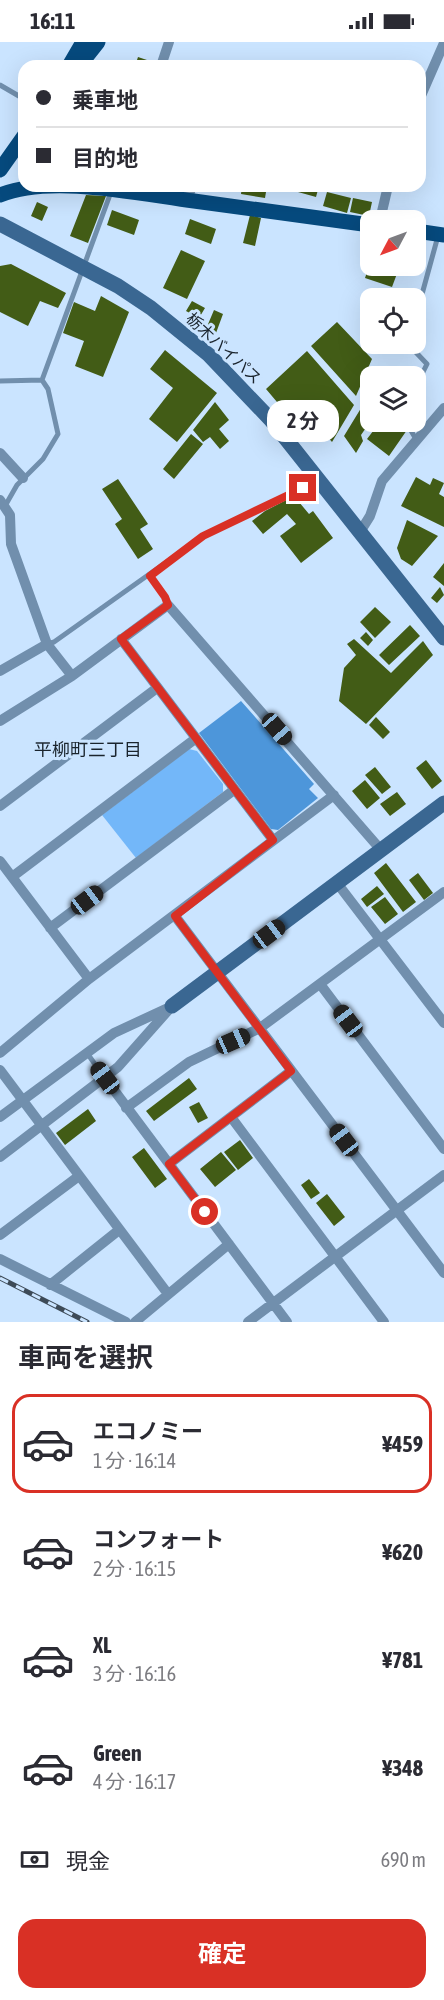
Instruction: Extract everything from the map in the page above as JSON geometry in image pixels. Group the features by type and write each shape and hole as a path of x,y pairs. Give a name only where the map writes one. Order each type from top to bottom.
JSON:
{"main road":[{"path":"72,60 83,42"},
{"path":"84,60 98,42"},
{"path":"0,170 18,144"},
{"path":"0,195 18,190"},
{"path":"172,192 189,193 360,223"},
{"name":"栃木バイパス","path":"0,224 83,266 151,308 209,356 240,385 317,477 444,638"},
{"path":"426,233 441,235"},
{"path":"172,1006 444,803"}],"street":[{"path":"163,60 169,42"},
{"path":"426,84 444,43"},
{"path":"382,210 387,192"},
{"path":"360,532 370,516 382,481 397,460 417,441 444,408"},
{"path":"0,453 23,478"},
{"path":"3,503 10,515 11,544 47,644 72,676"},
{"path":"0,721 72,676 168,605 381,850"},
{"path":"121,639 273,840"},
{"path":"0,656 3,669 47,644"},
{"path":"0,806 157,688"},
{"path":"12,877 195,739"},
{"path":"50,928 234,790"},
{"path":"0,1053 89,979 334,795"},
{"path":"0,861 89,979"},
{"path":"337,883 444,1023"},
{"path":"126,1108 189,1062 260,1028 444,892"},
{"path":"175,916 444,1273"},
{"path":"321,984 444,1149"},
{"path":"0,1117 114,1033 172,1006"},
{"path":"0,1157 105,1078 124,1061 172,1006"},
{"path":"0,1070 168,1294"},
{"path":"169,1164 291,1071"},
{"path":"105,1078 287,1322"},
{"path":"231,1117 384,1322"},
{"path":"248,1322 444,1175"},
{"path":"0,1235 80,1176"},
{"path":"51,1285 119,1230"},
{"path":"135,1322 229,1244"},
{"path":"0,1259 126,1322"}],"lane":[{"path":"0,85 18,96"},
{"path":"42,380 83,266 119,192"},
{"path":"425,288 441,235"},
{"path":"418,354 427,364 426,366"},
{"path":"0,381 42,380"},
{"path":"3,503 23,478 43,459 58,434 48,389 42,380"},
{"path":"412,432 417,441"},
{"path":"47,644 54,642 150,576 203,536 303,488 317,477"},
{"path":"150,576 168,605"},
{"path":"86,1052 105,1078"}],"shaded area":[{"path":"241,701 314,784 309,789 318,798 278,830 271,829 199,733"},
{"path":"189,749 197,751 223,784 223,792 136,858 102,815"}],"building":[{"path":"241,192 266,192 265,198 241,194"},
{"path":"298,192 317,192 316,197"},
{"path":"327,192 351,198 347,213 323,206"},
{"path":"86,195 106,196 88,243 70,236"},
{"path":"353,198 372,202 370,210 360,210 360,214 350,212"},
{"path":"37,202 48,207 42,221 31,216"},
{"path":"112,210 139,220 134,235 107,225"},
{"path":"250,215 261,218 255,246 243,243"},
{"path":"190,219 216,229 211,244 185,234"},
{"path":"181,250 205,261 187,299 163,288"},
{"path":"11,264 66,293 58,308 40,301 28,326 0,312 0,266"},
{"path":"366,276 396,276 392,287 365,278"},
{"path":"101,296 129,312 103,377 75,366 84,341 63,333 74,302 95,311"},
{"path":"192,301 205,308 199,318 186,311"},
{"path":"214,310 223,314 216,333 206,329"},
{"path":"337,322 360,346 360,354 367,354 372,359 369,366 360,366 360,387 356,396 311,346"},
{"path":"165,350 217,393 177,442 149,419 173,388 150,369"},
{"path":"307,351 354,405 332,442 300,405 288,415 266,389"},
{"path":"215,402 229,420 219,429 229,441 220,449 210,437 203,442 193,430"},
{"path":"360,410 360,432 363,432 361,435 363,441 356,453 344,436"},
{"path":"372,432 406,432 389,456 367,439"},
{"path":"191,434 203,444 174,479 163,469"},
{"path":"416,477 430,485 433,478 444,483 439,494 444,497 444,527 401,506"},
{"path":"118,479 148,524 140,529 153,549 138,559 115,524 122,519 102,489"},
{"path":"294,496 309,514 313,511 333,538 301,563 280,536 296,524 287,514 263,534 252,521 265,511"},
{"path":"407,520 438,536 412,566 401,559 397,548"},
{"path":"444,563 444,586 433,577"},
{"path":"440,587 444,595 437,603 431,598"},
{"path":"375,607 391,622 375,638 360,622"},
{"path":"410,625 420,636 389,665 379,655"},
{"path":"366,632 373,640 368,646 360,638"},
{"path":"354,639 391,673 423,641 433,655 366,724 339,701 344,668 356,655 347,644"},
{"path":"376,717 390,732 383,739 369,725"},
{"path":"426,760 442,781 432,789 416,768"},
{"path":"375,767 391,787 382,794 365,775"},
{"path":"365,780 380,798 367,809 352,791"},
{"path":"397,792 406,804 390,816 380,804"},
{"path":"386,863 416,902 403,912 374,873"},
{"path":"418,873 433,893 424,900 409,880"},
{"path":"377,886 384,894 367,907 361,899"},
{"path":"385,897 398,914 385,924 371,907"},
{"path":"189,1078 197,1089 154,1121 146,1111"},
{"path":"199,1102 208,1118 198,1123 189,1107"},
{"path":"88,1109 96,1121 65,1145 56,1133"},
{"path":"240,1140 253,1158 238,1170 224,1152"},
{"path":"144,1148 167,1179 155,1188 132,1157"},
{"path":"221,1152 236,1170 215,1187 200,1169"},
{"path":"309,1179 320,1193 311,1199 301,1185"},
{"path":"327,1194 345,1217 334,1226 316,1203"}],"railway":[{"path":"0,1278 87,1322"}],"district":[{"name":"平柳町三丁目","path":"88,749"}],"route":[{"path":"205,1212 169,1164 291,1071 175,916 273,840 121,639 168,605 150,576 203,536 303,488"}]}
